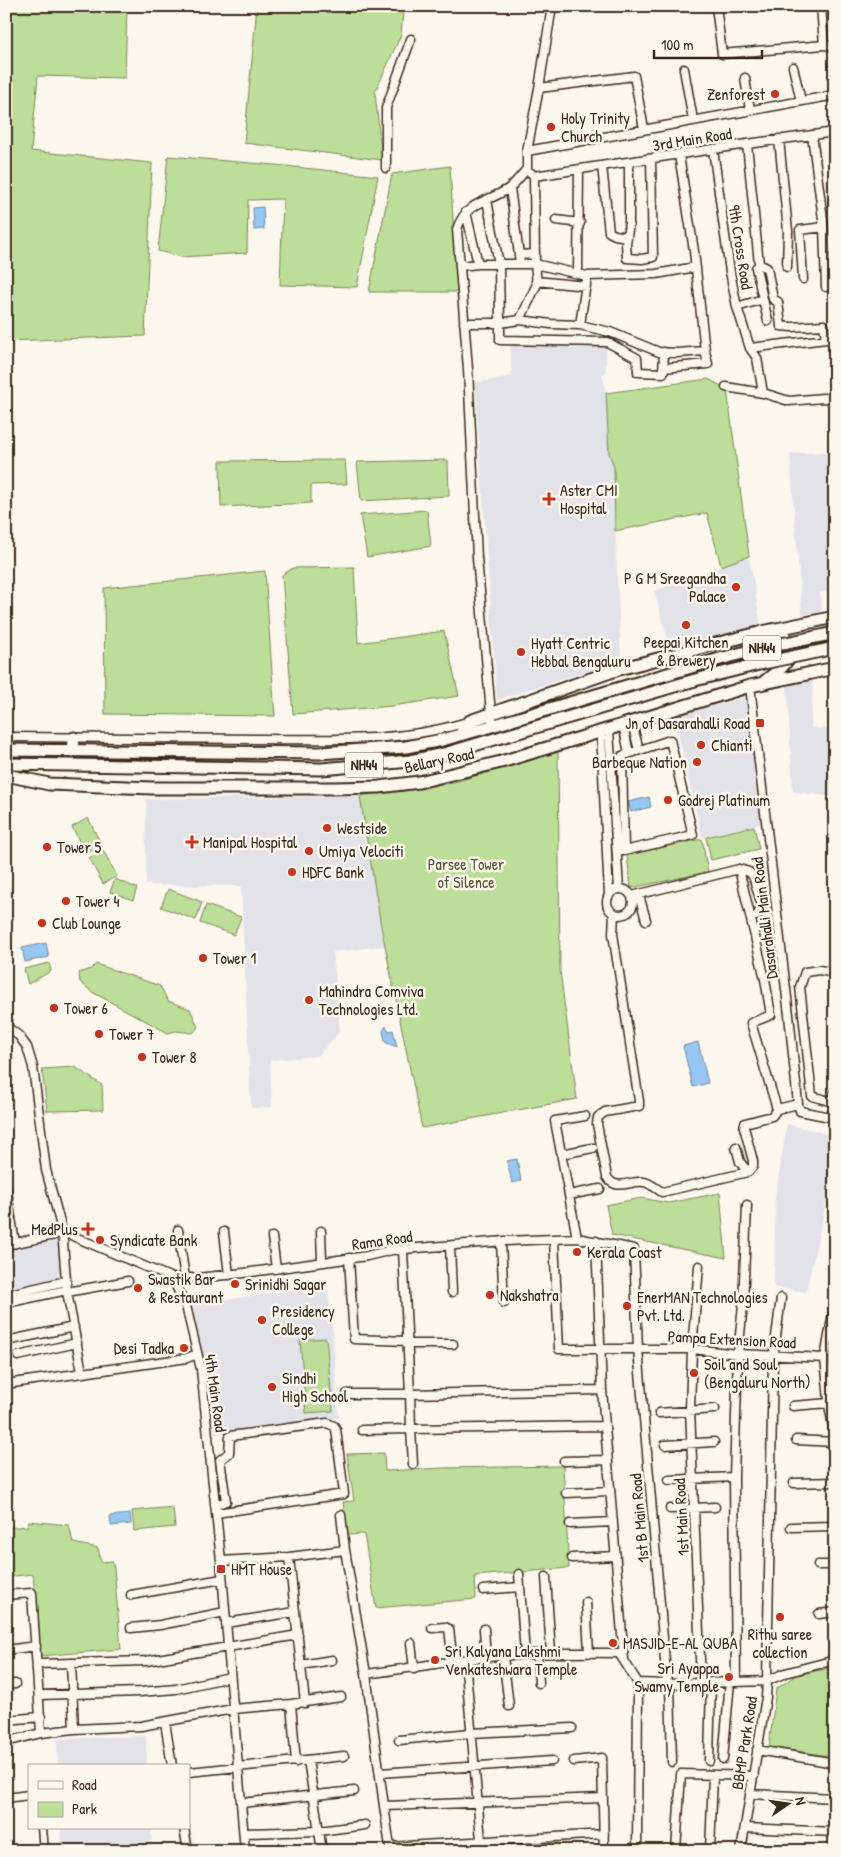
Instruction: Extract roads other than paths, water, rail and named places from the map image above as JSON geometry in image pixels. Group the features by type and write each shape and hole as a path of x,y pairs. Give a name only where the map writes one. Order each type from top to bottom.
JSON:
{"highway":[{"path":"460,735 470,720 619,669 771,630 835,617"},
{"path":"756,685 786,664 790,652 784,637 771,630"},
{"name":"Bellary Road","path":"6,750 290,753 369,751 406,747 493,726 757,649 835,633"},
{"name":"Bellary Road","path":"6,764 322,768 410,760 444,754 695,680 835,648"},
{"name":"Bellary Road","path":"6,775 49,784 152,788 336,788 379,787 419,782 457,774 756,685 835,668"},
{"path":"73,752 74,738"}],"street":[{"path":"520,320 536,281 534,176 527,169 526,151 539,88 552,6"},
{"path":"716,6 722,54 824,45 835,46"},
{"path":"821,6 824,45"},
{"path":"386,168 386,108 412,39"},
{"path":"794,67 801,101"},
{"path":"684,69 693,120"},
{"path":"539,88 634,76 644,129"},
{"path":"745,78 750,110"},
{"path":"526,151 835,94"},
{"name":"3rd Main Road","path":"534,176 835,132"},
{"path":"812,135 824,227 826,287"},
{"path":"779,139 788,231 787,267"},
{"path":"747,144 759,264 767,268 773,300 778,302 780,326 824,325 826,339"},
{"name":"9th Cross Road","path":"713,149 730,272 737,307 750,348 757,358 764,393"},
{"path":"663,368 708,364 679,155"},
{"path":"629,163 629,223 626,251 628,258 649,258 653,257 651,159"},
{"path":"602,166 609,232 627,237"},
{"path":"493,726 477,558 457,229 466,212 510,188 527,169"},
{"path":"578,273 580,223 579,170"},
{"path":"510,188 520,259"},
{"path":"487,200 499,264 500,340 607,342 637,358 638,372 663,373 664,352"},
{"path":"466,212 478,264"},
{"path":"556,220 580,223"},
{"path":"788,231 824,227"},
{"path":"800,230 803,279"},
{"path":"460,266 499,264 535,254"},
{"path":"520,259 587,276 656,274 696,267"},
{"path":"756,268 768,321"},
{"path":"580,325 587,276"},
{"path":"536,281 586,286"},
{"path":"737,307 763,299"},
{"path":"464,323 500,323 520,320 580,325 610,332 659,352 706,351"},
{"path":"750,348 835,338"},
{"path":"726,387 764,393 789,401 823,398 835,399"},
{"name":"Dasarahalli Main Road","path":"756,685 798,1104"},
{"path":"6,737 336,740 396,736 434,730 470,720"},
{"path":"628,724 639,750"},
{"path":"628,724 629,753"},
{"path":"605,731 619,889"},
{"path":"605,731 608,908 614,913 622,915 629,911 635,895"},
{"path":"670,740 693,835 624,851 622,756 629,753 670,740"},
{"path":"635,895 739,869 749,872 752,876 762,906 757,916"},
{"path":"739,869 765,979 771,1015 751,1023 777,1109"},
{"path":"609,895 611,892 619,889 627,890 635,895 646,920"},
{"path":"614,913 613,934 639,1106 605,1112 598,1117 597,1124 607,1177 610,1182 617,1185 644,1182 662,1192 748,1172 753,1166 753,1161 744,1123 772,1116 777,1109 798,1104 800,1111 805,1113 835,1118"},
{"path":"835,973 819,970 805,972 800,987 812,1096 833,1102 835,1092"},
{"path":"788,1004 802,1002"},
{"path":"790,1015 803,1013"},
{"path":"7,1029 19,1036 27,1047 33,1067 46,1170 62,1230 67,1291 82,1372"},
{"path":"577,1238 555,1122 585,1116"},
{"path":"736,1147 740,1162 748,1172"},
{"path":"561,1154 593,1148"},
{"path":"6,1186 15,1243"},
{"path":"569,1195 600,1189"},
{"path":"723,1759 733,1682 734,1477 738,1354 743,1305 747,1205"},
{"path":"6,1245 54,1235 62,1230"},
{"path":"62,1230 172,1278"},
{"path":"178,1230 185,1278"},
{"path":"321,1231 322,1262"},
{"path":"224,1232 229,1275"},
{"path":"272,1237 276,1269"},
{"name":"Rama Road","path":"172,1278 229,1275 403,1250 554,1239 577,1238 596,1241"},
{"name":"Pampa Extension Road","path":"554,1239 559,1349 692,1349 738,1354 825,1358"},
{"path":"596,1241 602,1390 624,1659"},
{"name":"1st B Main Road","path":"596,1241 634,1249 638,1349 668,1684 672,1762"},
{"path":"501,1242 504,1302"},
{"path":"450,1246 452,1292"},
{"path":"403,1250 413,1464"},
{"path":"349,1258 354,1339 453,1344"},
{"name":"1st Main Road","path":"699,1266 692,1349 690,1410 701,1683"},
{"name":"4th Main Road","path":"172,1278 186,1306 201,1370 216,1509 245,1851"},
{"path":"6,1295 66,1281"},
{"path":"6,1303 128,1281"},
{"path":"638,1682 668,1684 767,1681 774,1356 781,1298"},
{"path":"835,1303 832,1336 825,1358 835,1436"},
{"path":"6,1341 74,1327"},
{"path":"18,1356 77,1343"},
{"path":"6,1384 187,1358 197,1354"},
{"path":"346,1394 602,1390"},
{"path":"793,1406 831,1409"},
{"path":"658,1413 715,1409"},
{"path":"327,1423 334,1426 336,1429 344,1494 216,1509 226,1502 220,1460 229,1453 230,1436 327,1423"},
{"path":"362,1430 605,1426"},
{"path":"796,1440 835,1442"},
{"path":"665,1445 714,1442"},
{"path":"564,1460 608,1460"},
{"path":"669,1480 734,1477"},
{"path":"794,1483 835,1482"},
{"path":"566,1493 610,1491"},
{"path":"670,1509 714,1507"},
{"path":"341,1514 390,1847 604,1834"},
{"path":"570,1524 613,1522"},
{"path":"791,1527 835,1526"},
{"path":"220,1560 290,1557 345,1550"},
{"path":"572,1558 616,1556"},
{"path":"290,1557 305,1702"},
{"path":"818,1565 835,1565"},
{"path":"519,1574 525,1654"},
{"path":"546,1577 551,1653"},
{"path":"131,1595 222,1579"},
{"path":"483,1590 520,1587"},
{"path":"6,1595 32,1593 41,1733"},
{"path":"586,1602 589,1652"},
{"path":"131,1628 160,1625 225,1612"},
{"path":"226,1623 295,1612"},
{"path":"819,1614 835,1612"},
{"path":"432,1628 445,1627 449,1629 453,1662"},
{"path":"484,1629 486,1657"},
{"path":"37,1664 146,1661 298,1635"},
{"path":"411,1643 414,1669"},
{"path":"6,1650 36,1646"},
{"path":"366,1674 414,1669 486,1657 589,1652 619,1654 638,1682 637,1851"},
{"path":"537,1654 539,1682"},
{"path":"503,1656 508,1706"},
{"path":"301,1665 332,1660"},
{"path":"465,1660 482,1851"},
{"name":"BBMP Park Road","path":"741,1851 754,1776 767,1681 785,1673 835,1660"},
{"path":"71,1663 74,1729"},
{"path":"39,1695 176,1689 230,1677"},
{"path":"709,1761 711,1682"},
{"path":"6,1685 15,1684"},
{"path":"6,1742 41,1733 74,1729 141,1726 233,1709 341,1697"},
{"path":"291,1704 296,1762"},
{"path":"6,1720 41,1717"},
{"path":"165,1722 172,1764"},
{"path":"398,1740 471,1733 572,1728"},
{"path":"757,1750 835,1762"},
{"path":"190,1772 344,1756"},
{"path":"574,1761 602,1758 604,1851"},
{"path":"308,1760 322,1851"},
{"path":"380,1773 552,1762"},
{"path":"676,1851 680,1774 754,1776"},
{"path":"710,1851 713,1775"},
{"path":"241,1803 354,1791"},
{"path":"750,1794 835,1798"},
{"path":"6,1798 28,1795"},
{"path":"384,1806 603,1798"},
{"path":"244,1833 319,1832 365,1825"},
{"path":"745,1828 835,1832"},
{"path":"42,1830 44,1851"},
{"path":"184,1830 188,1851"}],"water":[{"path":"263,207 264,229 254,230 253,208"},
{"path":"649,797 651,807 631,812 628,802"},
{"path":"46,943 49,957 25,962 22,948"},
{"path":"386,1026 389,1031 393,1030 397,1047 385,1042 383,1031"},
{"path":"698,1042 708,1083 693,1087 683,1046"},
{"path":"517,1159 521,1181 512,1183 507,1161"},
{"path":"130,1514 131,1524 111,1526 110,1516"}],"place":[{"name":"Zenforest","path":"775,94"},
{"name":"Holy Trinity Church","path":"551,127"},
{"name":"Aster CMI Hospital","path":"549,499"},
{"name":"P G M Sreegandha Palace","path":"736,587"},
{"name":"Peepai Kitchen & Brewery","path":"686,625"},
{"name":"Hyatt Centric Hebbal Bengaluru","path":"521,652"},
{"name":"Jn of Dasarahalli Road","path":"760,723"},
{"name":"Chianti","path":"701,745"},
{"name":"Barbeque Nation","path":"697,762"},
{"name":"Godrej Platinum","path":"668,800"},
{"name":"Westside","path":"327,828"},
{"name":"Manipal Hospital","path":"192,842"},
{"name":"Tower 5","path":"47,847"},
{"name":"Umiya Velociti","path":"309,851"},
{"name":"HDFC Bank","path":"292,872"},
{"name":"Tower 4","path":"66,901"},
{"name":"Club Lounge","path":"42,923"},
{"name":"Tower 1","path":"203,958"},
{"name":"Mahindra Comviva Technologies Ltd.","path":"309,1000"},
{"name":"Tower 6","path":"54,1008"},
{"name":"Tower 7","path":"99,1034"},
{"name":"Tower 8","path":"142,1057"},
{"name":"MedPlus","path":"88,1229"},
{"name":"Syndicate Bank","path":"100,1240"},
{"name":"Kerala Coast","path":"577,1252"},
{"name":"Srinidhi Sagar","path":"235,1284"},
{"name":"Swastik Bar & Restaurant","path":"138,1288"},
{"name":"Nakshatra","path":"490,1295"},
{"name":"EnerMAN Technologies Pvt. Ltd.","path":"627,1306"},
{"name":"Presidency College","path":"262,1320"},
{"name":"Desi Tadka","path":"184,1348"},
{"name":"Soil and Soul (Bengaluru North)","path":"694,1373"},
{"name":"Sindhi High School","path":"272,1387"},
{"name":"HMT House","path":"221,1569"},
{"name":"Rithu saree collection","path":"780,1617"},
{"name":"MASJID-E-AL QUBA","path":"613,1643"},
{"name":"Sri Kalyana Lakshmi Venkateshwara Temple","path":"435,1660"},
{"name":"Sri Ayappa Swamy Temple","path":"729,1677"}],"park label":[{"name":"Parsee Tower of Silence","path":"466,873"}]}
